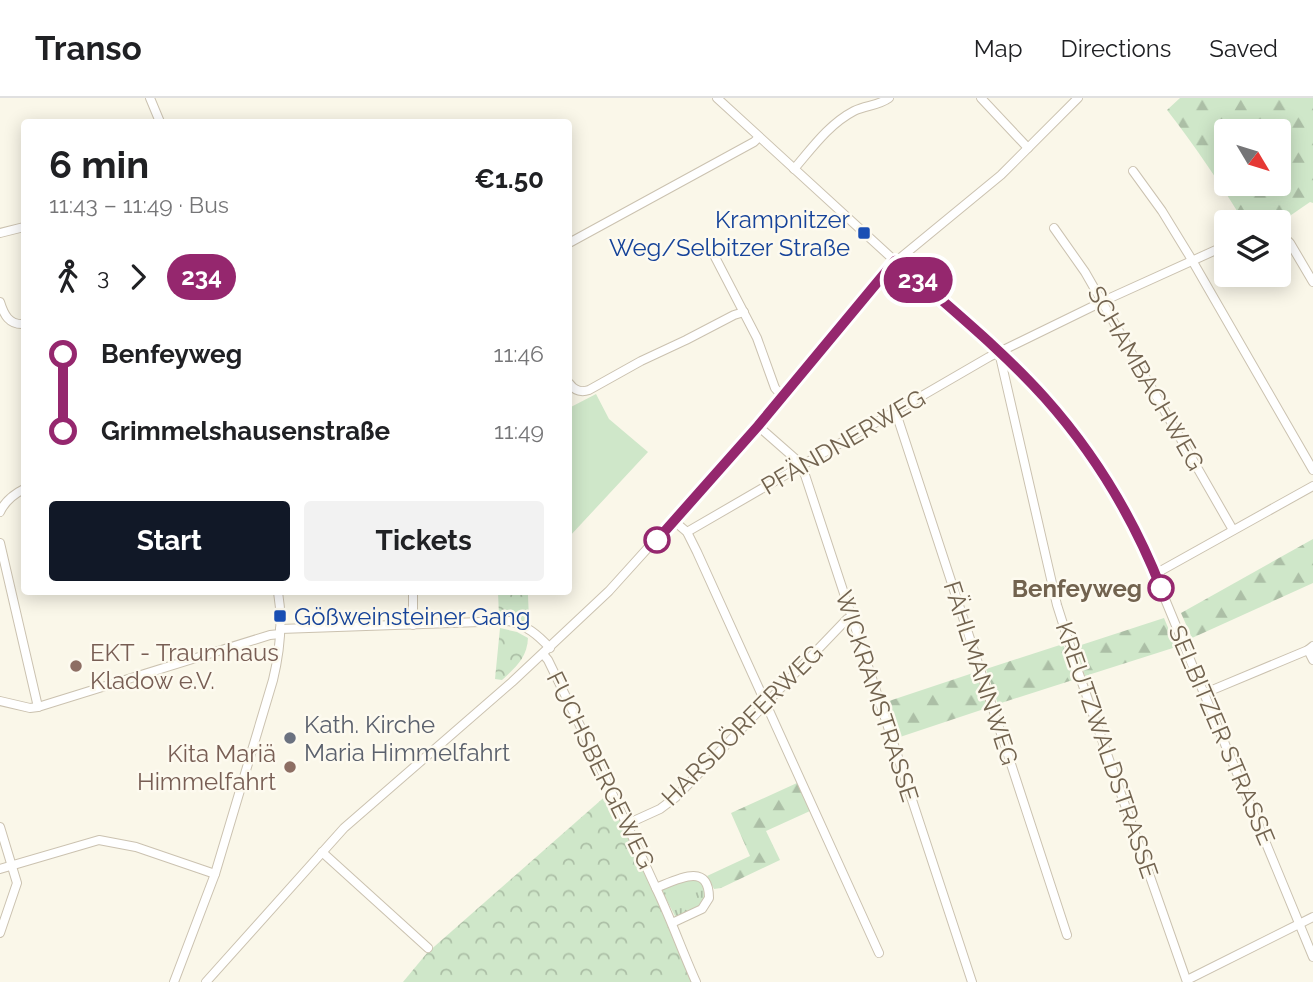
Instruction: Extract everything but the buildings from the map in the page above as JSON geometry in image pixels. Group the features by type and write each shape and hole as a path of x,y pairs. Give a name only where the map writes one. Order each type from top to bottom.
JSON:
{"street":[{"path":"150,98 159,119"},
{"name":"SELBITZER STRASSE","path":"717,98 999,352 1042,395 1096,462 1130,520 1155,574 1313,957"},
{"path":"794,169 836,122 867,105 879,104 889,98"},
{"path":"981,98 1028,148"},
{"path":"206,982 358,815 601,600 758,426 895,261 973,200 1078,98"},
{"path":"572,241 759,137"},
{"path":"1133,171 1162,211 1313,470"},
{"path":"0,233 21,228"},
{"name":"SCHAMBACHWEG","path":"1054,228 1085,272 1233,530"},
{"path":"1291,245 1313,282"},
{"name":"PFÄNDNERWEG","path":"687,532 999,352 1214,251"},
{"path":"715,257 757,338 775,388 783,397"},
{"path":"0,302 6,318 21,324"},
{"path":"572,386 583,392 744,312"},
{"name":"KREUTZWALDSTRASSE","path":"999,352 1057,605 1187,981"},
{"name":"FÄHLMANNWEG","path":"894,412 1067,934"},
{"name":"WICKRAMSTRASSE","path":"758,426 801,466 972,982"},
{"path":"1155,574 1313,486"},
{"path":"0,512 5,503 21,491"},
{"path":"674,521 687,532 879,953"},
{"path":"0,543 38,707"},
{"path":"174,982 215,874 273,680 280,631 278,595"},
{"path":"413,595 413,625"},
{"name":"HARSDÖRFERWEG","path":"627,824 660,809 676,797 851,617"},
{"path":"0,701 30,708 38,707 280,631 388,624 509,621 535,633 546,651"},
{"path":"1205,693 1310,648 1313,660"},
{"name":"FUCHSBERGEWEG","path":"546,651 672,923 696,982"},
{"path":"0,827 17,883 0,933"},
{"path":"0,869 99,840 136,847 215,874"},
{"path":"322,852 428,948"},
{"name":"FUCHSBERGEWEG","path":"656,888 692,875 707,885 709,898 702,909 672,923"},
{"path":"1187,981 1313,917"}],"green space":[{"path":"1180,98 1313,98 1313,203 1310,202 1291,215 1291,210 1236,210 1227,196 1292,196 1292,119 1214,119 1214,176 1167,110"},
{"path":"596,394 609,419 648,452 572,534 572,406"},
{"path":"1313,539 1313,583 1192,638 1181,613"},
{"path":"498,595 528,595 529,621 499,616"},
{"path":"1164,618 1176,647 1085,676 1075,647"},
{"path":"500,628 528,638 523,657 502,680 495,679"},
{"path":"1063,644 1076,679 998,704 986,669"},
{"path":"976,672 987,708 894,739 883,703"},
{"path":"797,783 810,811 766,831 780,860 714,889 707,876 750,856 731,813"},
{"path":"609,793 696,982 403,982 427,953"},
{"path":"694,877 704,885 706,897 699,906 676,918 661,889"}],"bus line":[{"name":"234","path":"657,540 783,397 895,261 999,352 1069,427 1114,491 1141,541 1161,588"}],"place":[{"name":"Krampnitzer Weg/Selbitzer Straße","path":"864,233"},
{"name":"Benfeyweg","path":"1161,588"},
{"name":"Gößweinsteiner Gang","path":"280,616"},
{"name":"EKT - Traumhaus Kladow e.V.","path":"76,666"},
{"name":"Kath. Kirche Maria Himmelfahrt","path":"290,738"},
{"name":"Kita Mariä Himmelfahrt","path":"290,767"}]}
